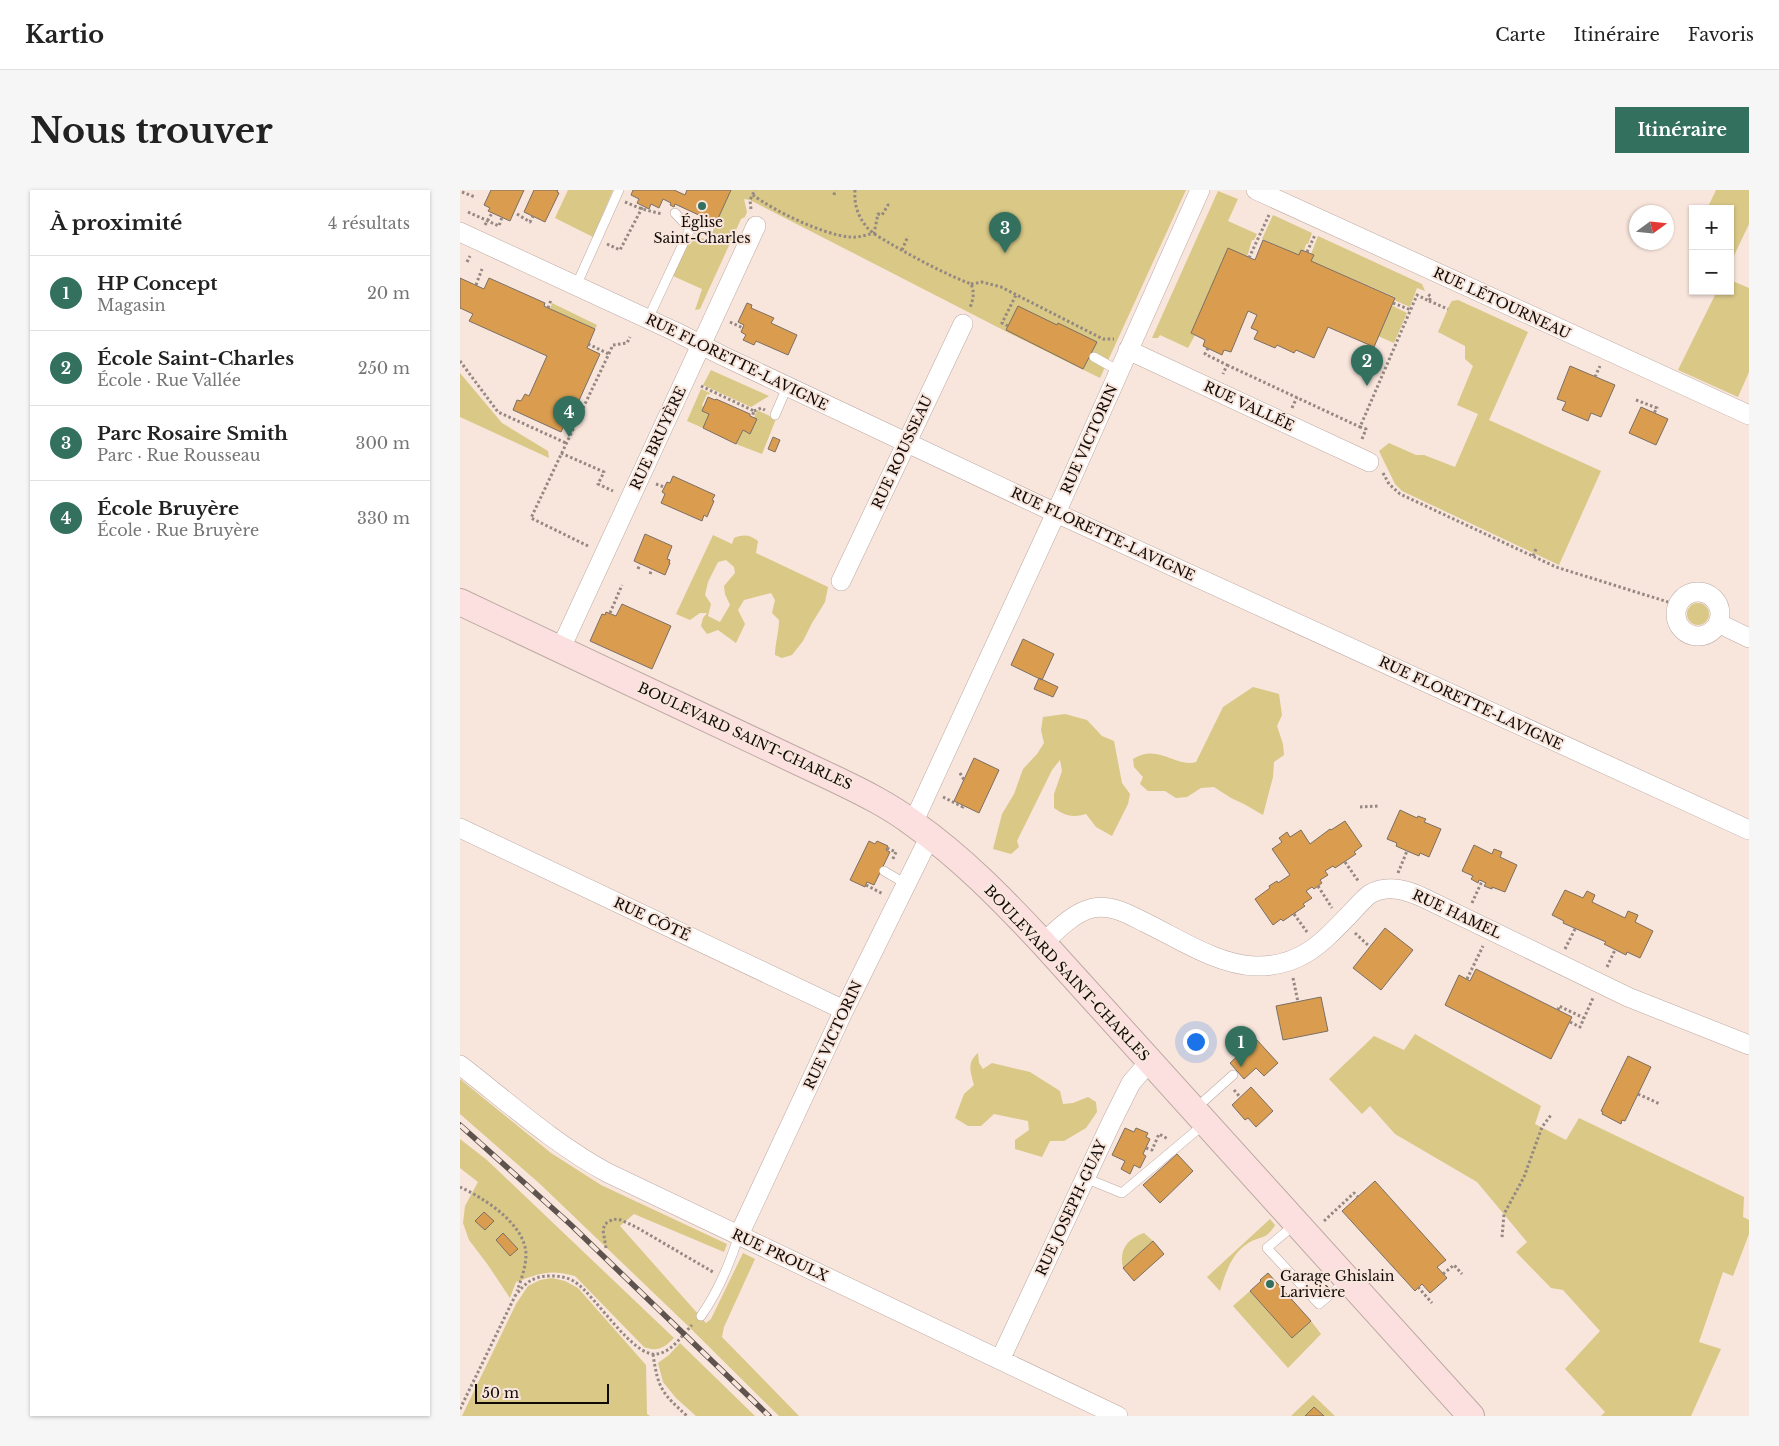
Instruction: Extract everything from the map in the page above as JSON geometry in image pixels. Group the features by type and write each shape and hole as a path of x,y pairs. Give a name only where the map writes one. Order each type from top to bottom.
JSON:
{"street":[{"name":"RUE VICTORIN","path":"739,1235 844,1010 906,884 921,829 1119,371 1124,345 1200,190"},
{"name":"RUE LÉTOURNEAU","path":"1256,190 1749,415"},
{"name":"RUE BRUYÈRE","path":"560,650 756,226"},
{"name":"RUE FLORETTE-LAVIGNE","path":"460,232 1056,513 1749,830"},
{"name":"RUE ROUSSEAU","path":"841,581 964,324"},
{"name":"RUE VALLÉE","path":"1124,345 1362,458"},
{"name":"BOULEVARD SAINT-CHARLES","path":"460,602 812,767 869,796 921,829 974,874 1043,943 1200,1116 1309,1223 1347,1280 1471,1416"},
{"path":"1718,623 1749,638"},
{"name":"RUE CÔTÉ","path":"460,828 844,1010"},
{"name":"RUE HAMEL","path":"1043,943 1069,920 1083,911 1103,907 1130,915 1213,956 1241,965 1270,966 1306,955 1317,948 1368,896 1382,890 1398,889 1420,896 1658,1010 1749,1045"},
{"name":"RUE JOSEPH-GUAY","path":"1000,1360 1131,1083 1150,1061"},
{"name":"RUE PROULX","path":"460,1065 542,1130 592,1165 1118,1416"}],"lane":[{"path":"576,286 617,194"},
{"path":"671,214 690,229 709,229"},
{"path":"648,319 690,229"},
{"path":"1094,357 1119,371"},
{"path":"775,415 788,386"},
{"path":"884,871 906,884"},
{"path":"1085,1178 1122,1193 1200,1116 1233,1075"},
{"path":"1309,1223 1267,1248 1319,1304 1347,1280"},
{"path":"701,1316 710,1303 734,1251 739,1235"}],"path":[{"path":"834,195 835,190"},
{"path":"855,190 854,198 857,213 866,227 902,250 951,276 971,284 982,282 991,284 1104,339 1124,345"},
{"path":"462,192 475,197"},
{"path":"617,194 642,207 671,214"},
{"path":"753,195 774,209 832,233 854,237 874,233"},
{"path":"874,233 878,214 882,215 888,204 891,206"},
{"path":"620,250 642,207"},
{"path":"468,212 499,226 502,217"},
{"path":"1249,258 1271,213"},
{"path":"517,214 530,222 533,216"},
{"path":"1307,252 1316,233"},
{"path":"902,250 908,236"},
{"path":"476,285 482,269"},
{"path":"964,324 973,298 974,290 971,284"},
{"path":"1428,294 1431,297 1429,301"},
{"path":"1008,326 1002,323 1016,295"},
{"path":"1360,427 1417,295 1448,309"},
{"path":"548,308 551,300"},
{"path":"1393,303 1411,310"},
{"path":"1005,316 1012,318"},
{"path":"588,546 531,518 613,345 627,343 630,337"},
{"path":"588,344 609,354"},
{"path":"1208,348 1205,354 1366,429 1362,458 1377,465 1389,484 1400,494 1556,568 1668,602"},
{"path":"461,364 498,412 566,443"},
{"path":"700,386 754,411 752,417"},
{"path":"710,398 713,392"},
{"path":"1636,400 1657,408 1654,413"},
{"path":"562,453 604,472 598,484 613,491"},
{"path":"656,484 664,488"},
{"path":"1532,556 1536,549"},
{"path":"638,569 640,564"},
{"path":"650,574 652,569"},
{"path":"610,614 622,585"},
{"path":"960,773 964,780"},
{"path":"1360,807 1378,806"},
{"path":"887,848 896,852 895,855"},
{"path":"1398,889 1398,871 1407,851"},
{"path":"1345,862 1368,896"},
{"path":"1466,918 1482,881"},
{"path":"1318,886 1330,906 1343,921"},
{"path":"1467,979 1490,930"},
{"path":"1290,961 1298,1002"},
{"path":"1570,1022 1580,1027 1599,983"},
{"path":"1558,1010 1559,1006 1584,1018"},
{"path":"1638,1094 1660,1104"},
{"path":"1502,1237 1504,1214 1524,1177 1542,1127 1551,1115"},
{"path":"460,1187 487,1201 517,1230 526,1252 525,1264 515,1296 460,1409"},
{"path":"1309,1223 1354,1193 1358,1197"},
{"path":"606,1248 603,1230 605,1224 613,1219 621,1220 722,1277"},
{"path":"1443,1274 1454,1265 1462,1274"},
{"path":"515,1296 533,1278 542,1276 567,1278 584,1290 628,1338 646,1353 653,1354 667,1351 701,1316"},
{"path":"1418,1287 1432,1303"},
{"path":"653,1354 660,1387 668,1399 687,1416"}],"shaded area":[{"path":"568,190 613,190 593,237 555,218"},
{"path":"731,190 1186,190 1100,378 750,200 744,199 747,212 745,217 741,219 700,309 695,310 702,289 673,276 690,239 711,238"},
{"path":"1716,190 1749,190 1749,224 1734,256 1734,205 1709,205"},
{"path":"1218,191 1238,199 1228,221 1257,234 1254,240 1252,240 1247,257 1191,333 1195,335 1188,348 1160,335 1158,338 1152,338"},
{"path":"1273,215 1312,233 1304,251 1301,250 1299,255 1262,239"},
{"path":"1318,236 1422,284 1425,291 1417,288 1410,307 1394,300 1395,297 1311,261 1314,255 1311,254"},
{"path":"1734,282 1749,288 1749,372 1738,397 1678,370 1715,295 1734,295"},
{"path":"1458,300 1528,332 1489,420 1601,471 1559,565 1402,491 1395,484 1379,451 1389,443 1416,455 1424,455 1455,467 1478,414 1457,405 1473,366 1465,359 1465,346 1438,332 1450,304 1452,301"},
{"path":"552,303 597,325 595,329 550,309"},
{"path":"1391,305 1407,313 1394,343 1378,336"},
{"path":"711,370 769,396 751,407 703,385"},
{"path":"460,373 502,423 548,451 549,458 460,417"},
{"path":"701,389 710,393 709,395 707,394 702,405 709,414 703,428 687,421"},
{"path":"757,410 776,419 762,454 736,444 743,430 750,433 757,419 754,418"},
{"path":"713,535 732,544 734,538 752,537 758,541 756,553 828,587 825,602 803,641 792,655 782,658 775,655 779,620 772,613 775,600 771,593 744,600 738,610 745,624 736,643 718,630 707,634 701,626 703,618 707,613 700,613 690,620 676,614","holes":["726,560 734,567 735,573 724,586 730,605 720,622 708,616 711,604 705,595 708,582 718,562"]},
{"path":"1698,603 1706,606 1709,614 1706,622 1698,625 1690,622 1687,614 1690,606"},
{"path":"1253,687 1279,694 1282,715 1277,726 1283,744 1284,755 1274,762 1273,777 1263,815 1214,787 1201,788 1187,797 1176,798 1165,791 1148,791 1140,784 1143,777 1134,767 1133,759 1142,755 1159,754 1181,762 1196,762 1223,707"},
{"path":"1065,714 1087,720 1102,736 1114,741 1122,783 1130,794 1128,804 1112,836 1096,827 1086,814 1069,816 1054,808 1054,794 1062,771 1060,760 1052,770 1017,841 1019,847 1011,854 993,849 1002,814 1014,794 1023,769 1044,743 1041,730 1043,717"},
{"path":"1415,1034 1541,1106 1535,1124 1566,1140 1579,1118 1744,1197 1743,1217 1749,1220 1749,1234 1733,1276 1723,1272 1699,1342 1721,1349 1691,1416 1601,1416 1605,1412 1565,1369 1600,1331 1563,1290 1551,1288 1516,1252 1527,1242 1477,1182 1395,1134 1370,1106 1362,1114 1329,1079 1374,1036 1404,1050"},
{"path":"978,1053 979,1063 983,1069 992,1063 1030,1072 1060,1091 1063,1104 1073,1103 1088,1097 1096,1102 1097,1112 1086,1128 1064,1141 1050,1141 1042,1157 1015,1149 1015,1140 1029,1130 1028,1121 994,1114 981,1126 968,1126 955,1118 964,1094 974,1085 971,1064"},
{"path":"460,1079 551,1153 601,1185 727,1244 724,1252 634,1214 620,1226 706,1323 711,1319 743,1253 755,1259 724,1327 722,1337 799,1416 779,1416 539,1183 460,1114"},
{"path":"460,1139 487,1160 674,1338 657,1349 644,1347 575,1276 551,1272 532,1276 516,1282 510,1298 469,1240 463,1223 465,1206 478,1182 460,1168"},
{"path":"1270,1219 1275,1225 1268,1234 1247,1244 1237,1253 1220,1291 1207,1277"},
{"path":"1144,1233 1153,1241 1123,1268 1122,1256 1125,1246 1128,1242"},
{"path":"552,1278 565,1281 578,1288 646,1365 647,1414 650,1416 462,1416 516,1304 528,1286 540,1280"},
{"path":"1250,1291 1292,1338 1311,1321 1321,1334 1288,1368 1233,1306"},
{"path":"680,1343 755,1416 696,1416 676,1398 663,1382 658,1363"},
{"path":"1313,1395 1335,1416 1324,1416 1314,1407 1305,1416 1291,1416"}],"building":[{"path":"491,190 524,190 510,221 488,211 490,208 484,205"},
{"path":"534,190 558,190 557,192 559,193 545,222 524,212"},
{"name":"Église Saint-Charles","path":"633,190 674,190 685,195 687,190 731,190 716,223 675,204 674,207 663,199 659,208 651,204 649,209 637,203 639,199 631,195"},
{"path":"1263,240 1299,255 1301,250 1314,255 1311,261 1395,298 1374,347 1328,327 1314,358 1296,350 1294,353 1277,345 1275,348 1254,339 1258,331 1251,328 1257,315 1248,311 1231,352 1224,350 1222,355 1203,346 1205,340 1191,333 1228,248 1255,260"},
{"path":"460,278 484,289 489,278 545,303 544,306 595,329 587,348 600,354 572,416 569,415 561,432 513,410 517,400 521,401 525,394 529,396 547,356 469,321 473,314 460,308"},
{"path":"747,303 752,305 751,308 774,318 771,323 797,335 788,355 756,341 754,345 743,340 746,335 741,332 744,325 738,322"},
{"path":"1018,306 1097,342 1083,369 1006,330"},
{"path":"1570,366 1615,385 1601,417 1591,413 1588,421 1562,410 1566,402 1557,399"},
{"path":"708,397 750,414 750,416 757,419 750,434 743,430 736,444 703,428 709,414 702,411"},
{"path":"1641,407 1668,419 1656,445 1629,433"},
{"path":"773,437 780,440 775,452 768,449"},
{"path":"673,476 715,495 707,517 704,515 702,521 661,503 665,494 662,492 667,482 670,483"},
{"path":"645,534 672,546 667,559 670,560 670,563 665,575 634,561"},
{"path":"622,604 671,626 652,669 590,641 602,614 605,615 606,612 616,616"},
{"path":"1023,639 1054,654 1042,680 1011,665"},
{"path":"1039,678 1058,687 1053,697 1034,689"},
{"path":"974,758 999,770 979,813 954,801"},
{"path":"1400,810 1417,818 1418,816 1426,819 1424,822 1441,829 1429,857 1420,853 1419,856 1407,851 1396,846 1397,843 1387,839"},
{"path":"1345,821 1362,846 1354,852 1356,854 1335,868 1333,866 1325,871 1328,875 1320,880 1322,883 1314,889 1312,887 1306,891 1312,898 1303,904 1305,906 1283,921 1281,919 1273,925 1255,899 1270,888 1269,886 1277,881 1278,883 1290,875 1272,849 1282,842 1279,838 1287,832 1290,837 1301,830 1310,844 1330,829"},
{"path":"869,841 875,844 877,841 888,846 886,850 890,852 874,885 867,882 865,887 850,880"},
{"path":"1474,845 1492,854 1494,849 1502,852 1500,857 1517,865 1505,892 1484,886 1486,883 1479,880 1478,883 1471,879 1473,876 1462,871"},
{"path":"1565,890 1583,898 1587,891 1595,895 1592,902 1625,918 1628,911 1638,915 1635,922 1653,931 1640,958 1627,952 1626,955 1604,944 1606,942 1563,923 1564,921 1552,915"},
{"path":"1385,928 1413,950 1381,990 1353,968"},
{"path":"1476,969 1572,1017 1551,1059 1445,1005 1459,975 1470,981"},
{"path":"1321,997 1328,1031 1283,1040 1276,1006"},
{"path":"1256,1039 1278,1063 1264,1076 1256,1068 1244,1079 1230,1063"},
{"path":"1628,1056 1651,1067 1625,1121 1622,1120 1621,1124 1602,1114 1603,1112 1601,1111"},
{"path":"1251,1087 1273,1111 1256,1127 1248,1118 1245,1120 1232,1105"},
{"path":"1125,1128 1134,1132 1136,1128 1148,1133 1146,1137 1150,1139 1143,1154 1146,1156 1140,1168 1134,1165 1130,1174 1121,1169 1125,1161 1112,1155"},
{"path":"1177,1154 1193,1171 1160,1203 1143,1185"},
{"path":"1375,1181 1446,1260 1437,1267 1447,1278 1430,1293 1422,1284 1415,1291 1342,1211"},
{"path":"484,1212 494,1221 485,1230 475,1221"},
{"path":"503,1233 518,1249 510,1256 496,1240"},
{"path":"1153,1241 1164,1254 1134,1281 1123,1268"},
{"path":"1268,1273 1311,1321 1292,1338 1250,1291"},
{"path":"1314,1407 1324,1416 1305,1416"}],"railway":[{"path":"460,1125 570,1224 769,1416"}],"place":[{"name":"Église Saint-Charles","path":"702,206"},
{"name":"Parc Rosaire Smith","path":"1005,253"},
{"name":"École Saint-Charles","path":"1367,386"},
{"name":"École Bruyère","path":"569,437"},
{"name":"HP Concept","path":"1241,1067"},
{"name":"Garage Ghislain Larivière","path":"1270,1284"}]}
